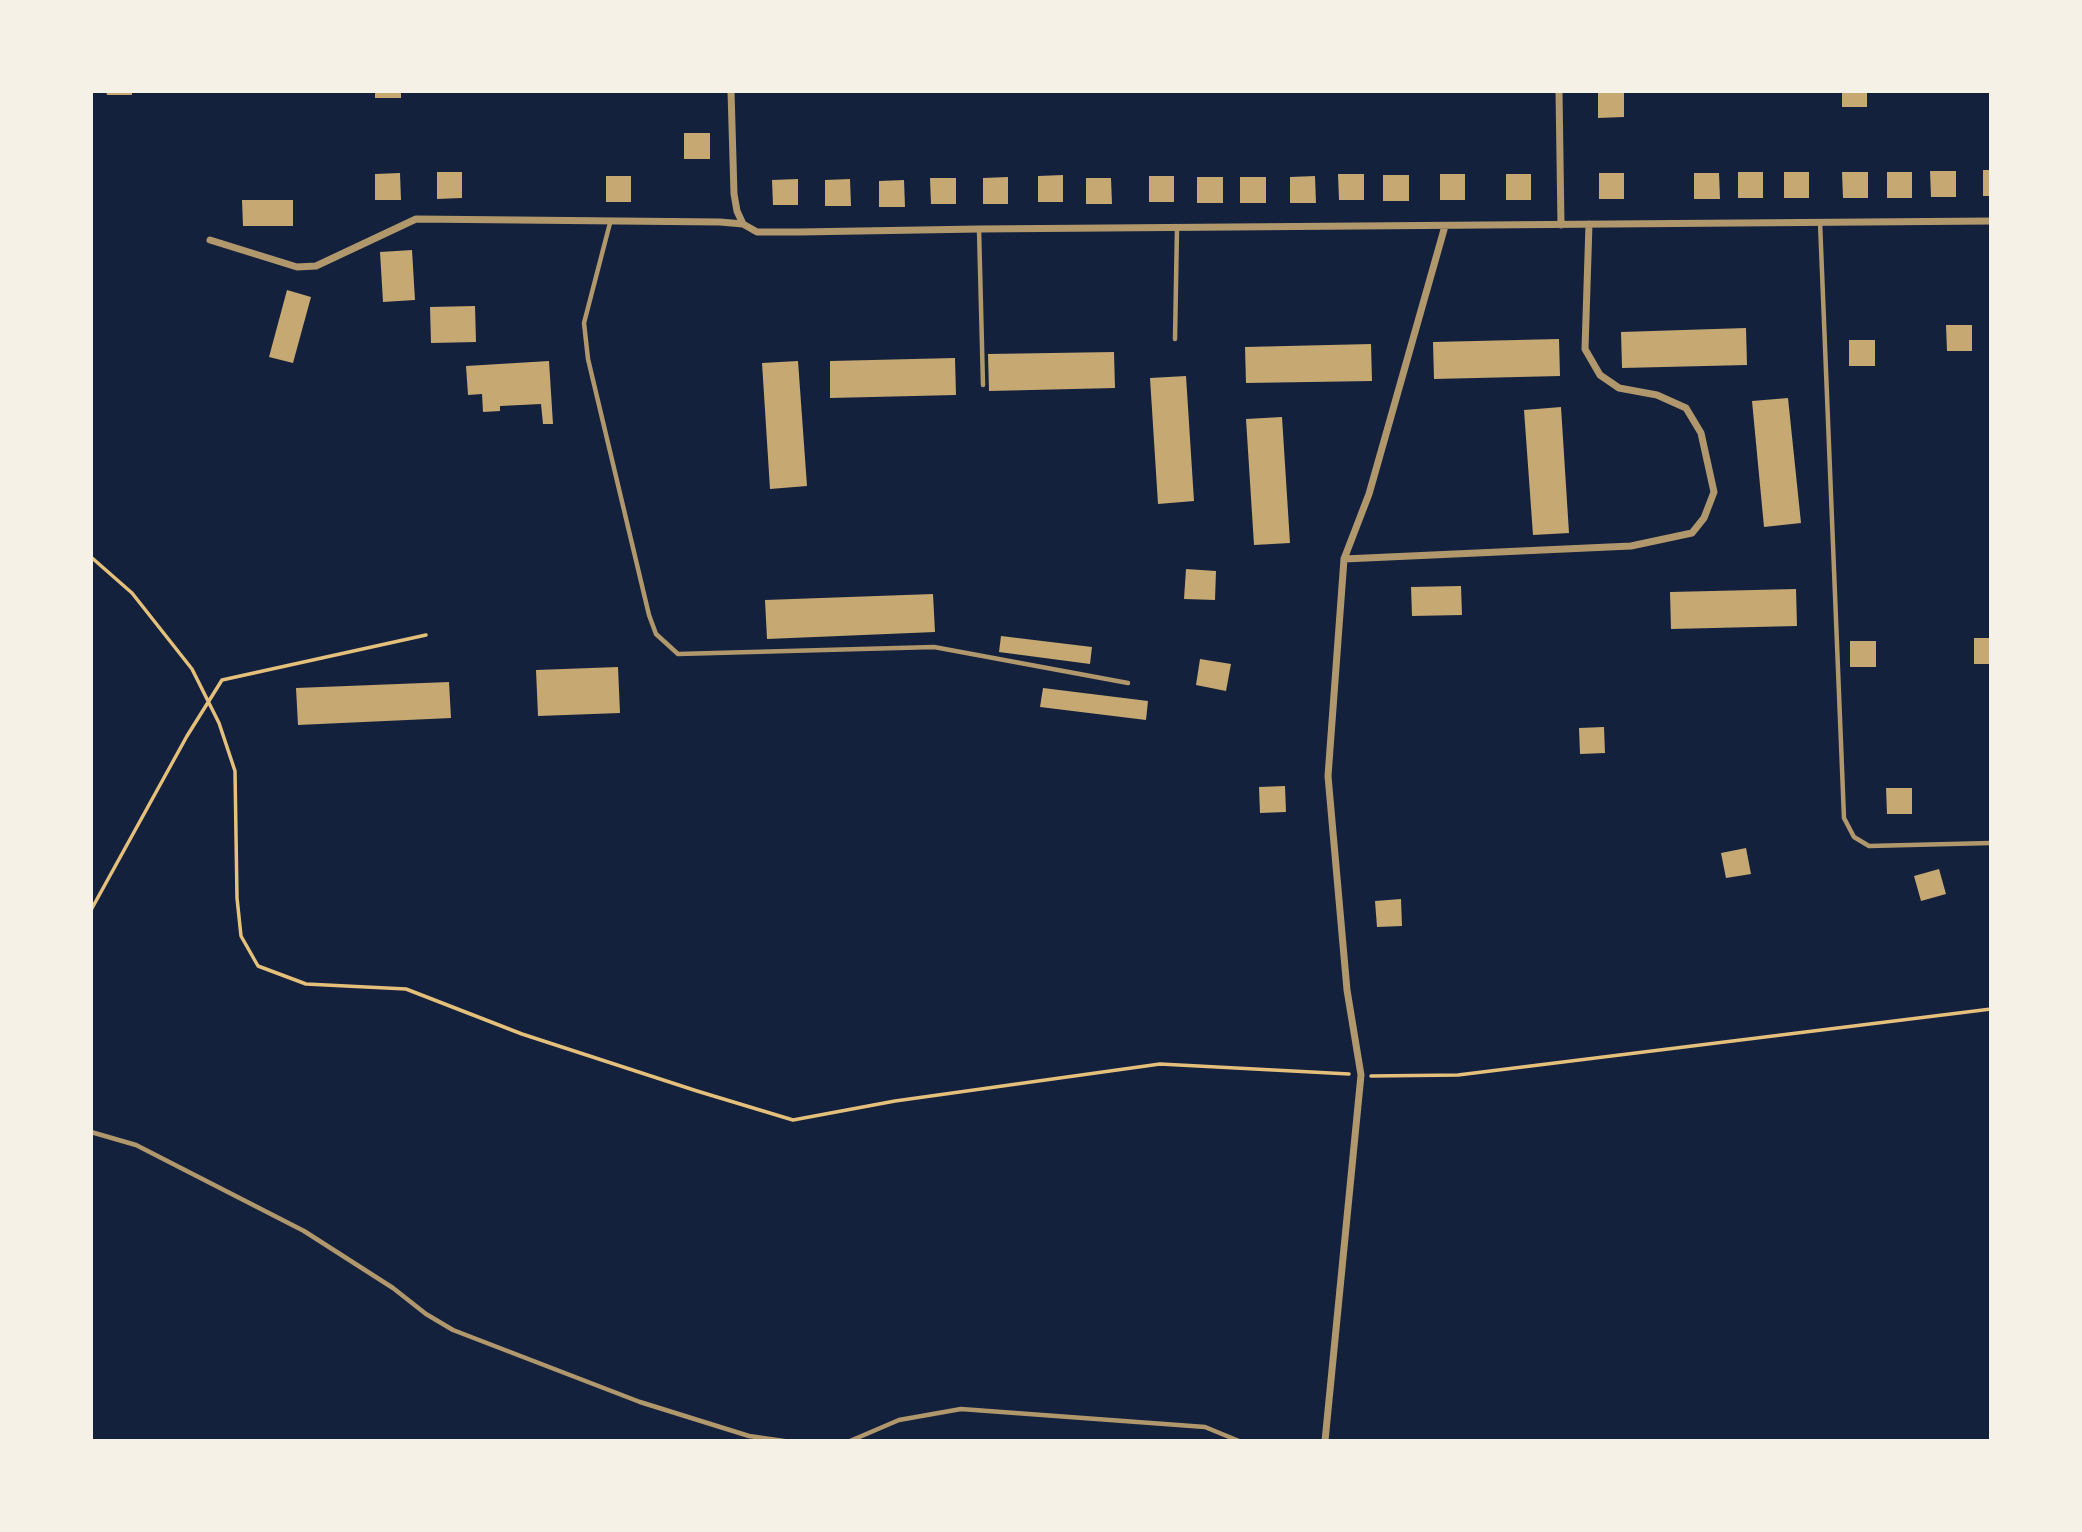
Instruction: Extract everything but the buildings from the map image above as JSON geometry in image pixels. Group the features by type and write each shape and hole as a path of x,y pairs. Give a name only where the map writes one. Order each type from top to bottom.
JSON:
{"street":[{"path":"731,91 734,194 743,225"},
{"path":"1559,91 1561,225"},
{"path":"210,240 297,267 316,265 416,219 684,222 743,225 757,232 1991,222"},
{"path":"1344,559 1631,546 1666,541 1692,533 1704,518 1714,492 1701,433 1686,408 1657,395 1619,388 1600,375 1585,349 1589,224"},
{"path":"1325,1441 1360,1075 1347,990 1328,776 1344,559 1369,494 1445,226"}],"lane":[{"path":"1820,222 1844,818 1854,836 1869,846 1991,843"},
{"path":"610,223 584,324 588,359 649,615 656,634 678,654 934,647 1128,684"},
{"path":"1175,339 1177,228"},
{"path":"979,229 983,384"},
{"path":"91,1132 136,1145 304,1231 453,1330 640,1402 749,1436 784,1441"},
{"path":"850,1441 899,1420 961,1409 1205,1427 1239,1441"}],"path":[{"path":"91,557 132,593 192,669 228,746 235,771 237,898 241,936 258,967 306,984 406,989 534,1038 793,1119 895,1101 1160,1064 1360,1075 1458,1075 1991,1010"},
{"path":"91,910 222,680 426,635"}]}
